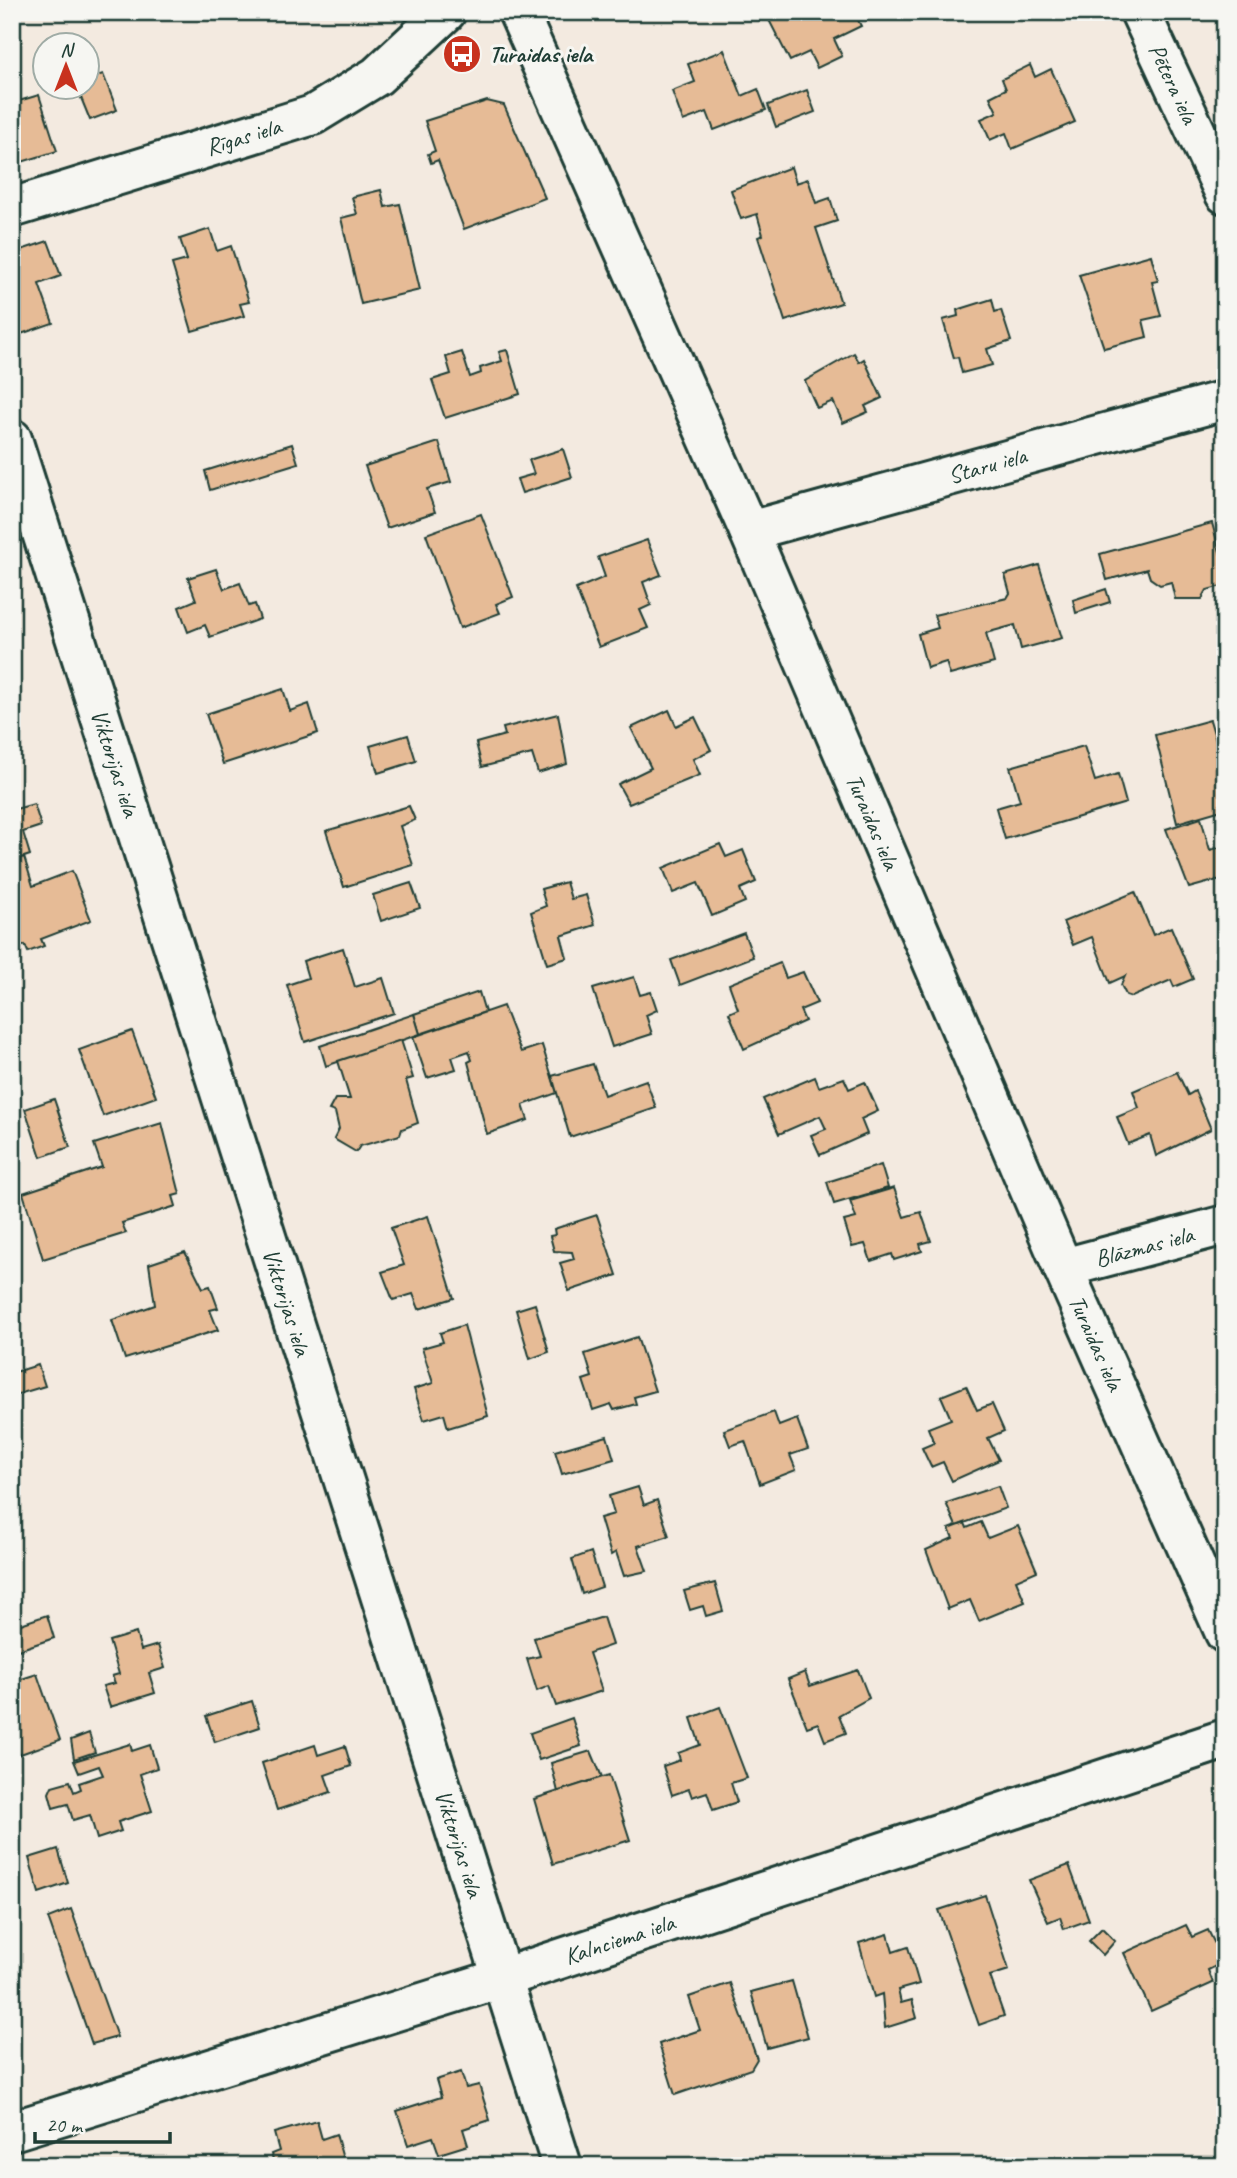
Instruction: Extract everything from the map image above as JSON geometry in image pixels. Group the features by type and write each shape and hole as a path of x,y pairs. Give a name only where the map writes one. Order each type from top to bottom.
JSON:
{"street":[{"name":"Rīgas iela","path":"12,208 313,116 377,76 446,12"},
{"name":"Turaidas iela","path":"518,12 749,531 1063,1268 1225,1633"},
{"name":"Pētera iela","path":"1140,12 1225,194"},
{"name":"Staru iela","path":"749,531 1225,401"},
{"name":"Viktorijas iela","path":"12,439 562,2166"},
{"name":"Blāzmas iela","path":"1063,1268 1225,1225"},
{"name":"Kalnciema iela","path":"12,2131 502,1978 1225,1739"}],"building":[{"path":"779,12 854,12 861,26 834,39 842,56 817,68 809,52 790,61 768,18"},
{"path":"12,15 21,41 12,44"},
{"path":"724,50 742,96 758,89 766,110 714,130 707,112 683,121 672,91 695,82 688,64"},
{"path":"1030,65 1035,77 1051,69 1075,122 1012,149 1006,133 990,140 981,119 997,112 990,97 1006,89 1002,79"},
{"path":"102,74 117,110 90,120 83,102 102,102"},
{"path":"807,90 815,112 776,127 768,105"},
{"path":"32,97 32,102 41,102 57,151 12,165 12,103"},
{"path":"487,101 504,105 545,198 464,229 438,160 431,163 428,154 435,151 425,121"},
{"path":"791,167 796,183 808,179 816,203 830,198 837,221 816,228 841,303 785,321 758,237 763,235 757,214 741,219 731,190"},
{"path":"381,190 385,207 400,204 420,290 361,304 341,218 357,214 352,197"},
{"path":"210,229 217,251 231,246 249,302 240,304 244,316 192,331 172,264 187,260 180,239"},
{"path":"48,241 61,276 39,284 53,323 12,337 12,253"},
{"path":"1151,255 1158,281 1152,282 1161,316 1143,320 1147,337 1104,348 1079,275"},
{"path":"992,299 995,312 1001,310 1011,341 987,349 992,365 962,373 958,357 954,358 943,320 958,316 957,310"},
{"path":"507,350 520,394 445,418 432,380 451,374 446,357 462,352 470,377 481,373 480,368 502,361 499,352"},
{"path":"854,353 859,362 864,359 882,398 865,406 868,412 843,423 833,401 817,408 805,381"},
{"path":"439,442 451,482 427,489 435,512 387,528 365,466"},
{"path":"292,444 298,463 210,490 205,471"},
{"path":"563,449 572,477 522,493 517,479 534,474 529,460"},
{"path":"481,514 513,597 496,604 500,613 460,628 426,534"},
{"path":"1212,523 1225,570 1225,585 1207,590 1202,599 1175,599 1171,582 1160,585 1150,578 1147,569 1107,580 1100,554"},
{"path":"647,540 661,575 643,582 651,605 640,610 648,628 599,647 576,589 605,577 598,557"},
{"path":"1039,565 1062,638 1021,649 1015,625 986,633 994,663 950,675 946,662 927,668 918,634 938,628 934,615 1007,598 1010,593 1005,575"},
{"path":"216,569 224,589 240,583 249,606 255,604 260,619 210,637 205,625 188,632 179,607 196,600 188,578"},
{"path":"1106,589 1110,602 1076,613 1073,600"},
{"path":"283,689 290,711 309,704 318,733 223,764 206,714"},
{"path":"669,710 676,726 695,717 711,750 693,759 700,775 629,804 618,784 651,768 631,728"},
{"path":"558,714 567,764 538,773 532,754 482,767 476,743 505,735 503,728"},
{"path":"1210,720 1225,771 1225,809 1177,823 1155,735"},
{"path":"408,735 416,761 378,773 370,746"},
{"path":"1084,746 1095,781 1118,774 1126,803 1005,839 996,808 1020,801 1010,767"},
{"path":"34,804 41,826 23,832 30,855 12,861 12,810"},
{"path":"409,806 415,820 400,826 413,865 344,887 326,831"},
{"path":"1201,818 1210,850 1225,846 1225,878 1189,888 1166,829"},
{"path":"720,844 726,857 743,850 756,882 740,889 745,902 712,916 698,883 673,893 663,868"},
{"path":"24,857 33,886 72,871 91,920 41,939 44,946 28,952 25,945 12,950 12,861"},
{"path":"566,882 571,899 586,895 595,925 561,936 567,958 547,964 531,912 546,906 541,889"},
{"path":"411,883 420,908 381,921 373,895"},
{"path":"1135,892 1153,935 1171,927 1193,979 1174,987 1171,980 1132,997 1126,995 1121,985 1125,976 1110,983 1092,937 1073,945 1063,922"},
{"path":"744,933 753,957 680,985 671,960"},
{"path":"343,948 355,987 383,978 394,1013 305,1042 287,985 308,978 303,961"},
{"path":"780,963 786,978 803,972 817,1003 800,1010 805,1021 744,1049 729,1013 738,1009 729,984"},
{"path":"634,977 640,995 651,992 657,1010 646,1015 652,1034 612,1047 593,989"},
{"path":"479,992 485,1012 420,1034 414,1014"},
{"path":"503,1006 521,1052 542,1045 557,1093 523,1105 528,1120 487,1134 468,1062 472,1060 469,1051 452,1057 456,1069 427,1078 413,1037"},
{"path":"414,1014 420,1034 326,1066 320,1046"},
{"path":"132,1031 156,1097 103,1116 79,1050"},
{"path":"401,1040 413,1078 406,1080 418,1123 402,1129 400,1135 360,1146 356,1152 334,1139 339,1129 335,1112 329,1110 335,1099 350,1099 338,1061"},
{"path":"593,1064 604,1095 646,1080 656,1108 570,1137 552,1076"},
{"path":"1177,1072 1188,1095 1195,1091 1211,1129 1156,1156 1150,1135 1128,1144 1117,1117 1139,1108 1133,1091"},
{"path":"815,1077 819,1087 844,1078 849,1089 865,1082 878,1111 861,1119 867,1134 820,1155 811,1135 826,1129 820,1116 779,1134 763,1099"},
{"path":"54,1099 70,1147 41,1157 25,1109"},
{"path":"162,1123 180,1194 173,1196 176,1206 122,1223 126,1233 43,1259 23,1193 102,1167 94,1144"},
{"path":"881,1165 888,1188 834,1204 827,1182"},
{"path":"894,1188 904,1217 921,1212 931,1241 920,1244 922,1251 894,1260 892,1254 871,1261 865,1244 852,1247 844,1221 856,1218 850,1201"},
{"path":"597,1215 617,1275 569,1291 560,1263 574,1259 572,1252 554,1251 550,1236 555,1235 554,1229"},
{"path":"428,1216 454,1298 419,1309 413,1294 393,1300 382,1272 404,1265 391,1228"},
{"path":"185,1252 203,1288 210,1286 218,1308 210,1310 218,1330 125,1359 112,1320 155,1305 149,1264"},
{"path":"535,1304 549,1352 530,1359 516,1310"},
{"path":"464,1325 488,1416 448,1428 444,1414 424,1420 414,1389 433,1383 422,1348 443,1342 440,1333"},
{"path":"637,1337 655,1391 634,1397 636,1404 614,1410 611,1404 593,1410 583,1380 592,1377 585,1354"},
{"path":"38,1365 45,1386 12,1396 12,1373"},
{"path":"966,1386 977,1410 992,1404 1004,1431 988,1438 999,1460 952,1481 943,1462 931,1467 922,1448 934,1443 928,1428 951,1419 941,1396"},
{"path":"774,1412 779,1426 797,1419 808,1449 790,1455 796,1470 760,1484 745,1441 730,1446 724,1430"},
{"path":"607,1436 614,1459 562,1474 555,1451"},
{"path":"998,1486 1006,1508 956,1526 946,1503"},
{"path":"638,1487 644,1505 657,1500 669,1536 638,1546 647,1571 624,1576 616,1552 611,1555 600,1518 614,1514 609,1496"},
{"path":"981,1522 988,1538 1018,1526 1037,1571 1016,1580 1025,1602 979,1621 970,1600 948,1609 926,1550 953,1538 949,1529 965,1523 967,1528"},
{"path":"591,1552 602,1587 582,1594 572,1559"},
{"path":"715,1583 723,1611 706,1616 703,1606 690,1610 684,1591"},
{"path":"47,1615 54,1638 12,1652 12,1627"},
{"path":"603,1617 612,1645 589,1653 602,1691 556,1706 549,1686 537,1691 527,1659 540,1656 534,1638"},
{"path":"136,1633 141,1650 158,1645 165,1668 149,1673 155,1693 110,1707 103,1686 115,1683 112,1676 119,1674 109,1641"},
{"path":"858,1670 869,1698 839,1715 846,1733 825,1741 818,1723 807,1727 788,1679 805,1672 810,1686"},
{"path":"37,1674 60,1740 12,1757 12,1682"},
{"path":"252,1701 260,1727 215,1742 206,1716"},
{"path":"720,1707 747,1778 731,1783 737,1802 713,1810 707,1792 692,1797 689,1789 672,1795 663,1766 680,1760 678,1753 700,1745 691,1718"},
{"path":"572,1718 581,1746 539,1760 530,1733"},
{"path":"89,1733 95,1752 74,1759 71,1740"},
{"path":"130,1744 132,1751 150,1745 157,1768 140,1774 152,1811 118,1822 121,1831 97,1839 90,1815 73,1820 68,1804 53,1808 49,1793 52,1786 70,1781 74,1792 81,1789 79,1783 103,1775 99,1766 79,1773 74,1761"},
{"path":"315,1745 318,1755 345,1746 351,1766 325,1775 331,1792 277,1810 262,1763"},
{"path":"591,1751 602,1777 558,1792 551,1763"},
{"path":"609,1775 630,1840 553,1864 534,1799"},
{"path":"58,1849 68,1883 39,1893 29,1858"},
{"path":"1069,1865 1089,1920 1064,1929 1060,1917 1048,1922 1029,1880"},
{"path":"985,1895 1009,1970 990,1976 1004,2016 979,2025 939,1910"},
{"path":"71,1909 117,2037 92,2044 48,1918"},
{"path":"1186,1925 1192,1937 1208,1930 1224,1962 1208,1970 1213,1983 1151,2011 1124,1953"},
{"path":"1102,1928 1115,1941 1103,1955 1089,1941"},
{"path":"888,1934 893,1952 908,1947 919,1984 898,1990 901,2003 912,2000 917,2018 885,2028 882,1994 874,1997 859,1943"},
{"path":"792,1981 808,2037 767,2048 751,1992"},
{"path":"730,1983 757,2059 751,2069 675,2095 659,2044 700,2030 689,1997"},
{"path":"461,2072 466,2088 479,2085 490,2120 463,2129 468,2145 439,2154 433,2137 408,2145 397,2111 441,2097 436,2080"},
{"path":"317,2121 322,2139 336,2134 345,2166 275,2166 271,2154 279,2151 274,2133"}],"place":[{"name":"Turaidas iela","path":"462,54"}]}
